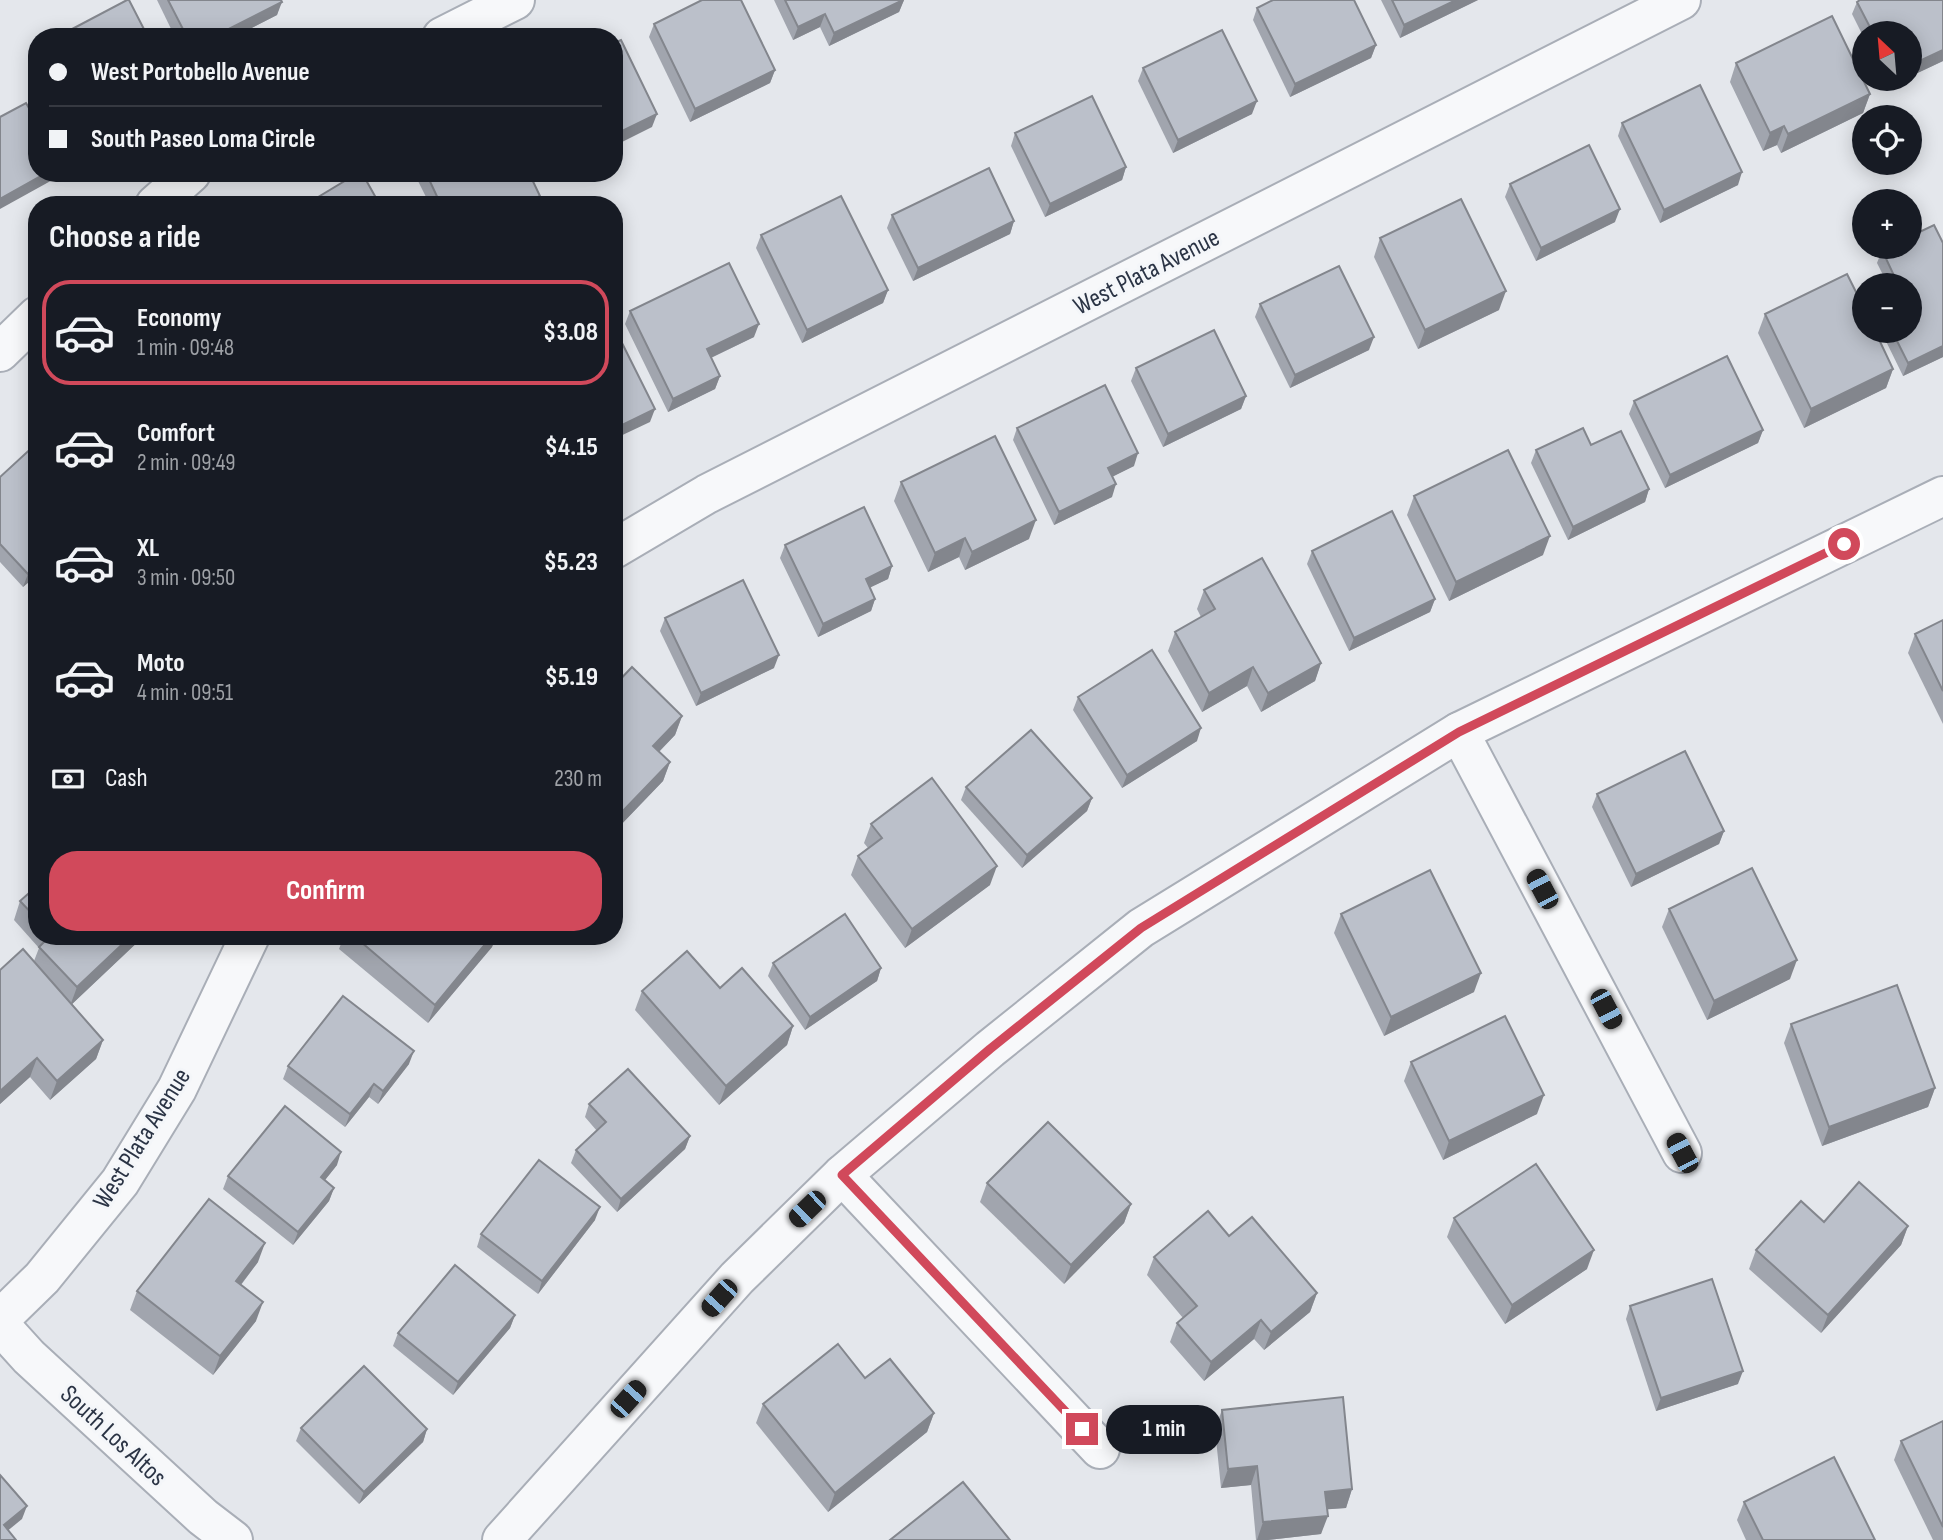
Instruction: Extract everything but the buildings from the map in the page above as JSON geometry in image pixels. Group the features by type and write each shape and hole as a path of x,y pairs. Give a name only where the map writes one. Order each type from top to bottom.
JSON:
{"street":[{"path":"460,28 515,0"},
{"name":"West Plata Avenue","path":"623,544 707,494 1681,0"},
{"path":"165,196 181,182"},
{"path":"0,352 28,325"},
{"path":"502,1540 737,1278 842,1175 990,1049 1141,928 1459,732 1943,496"},
{"path":"1459,732 1682,1153"},
{"name":"West Plata Avenue","path":"0,1319 42,1279 120,1182 177,1089 245,945"},
{"path":"842,1175 1100,1448"},
{"name":"South Los Altos","path":"0,1325 29,1357 203,1517 233,1540"}],"route":[{"path":"1082,1429 842,1175 990,1049 1141,928 1459,732 1844,544"}]}
